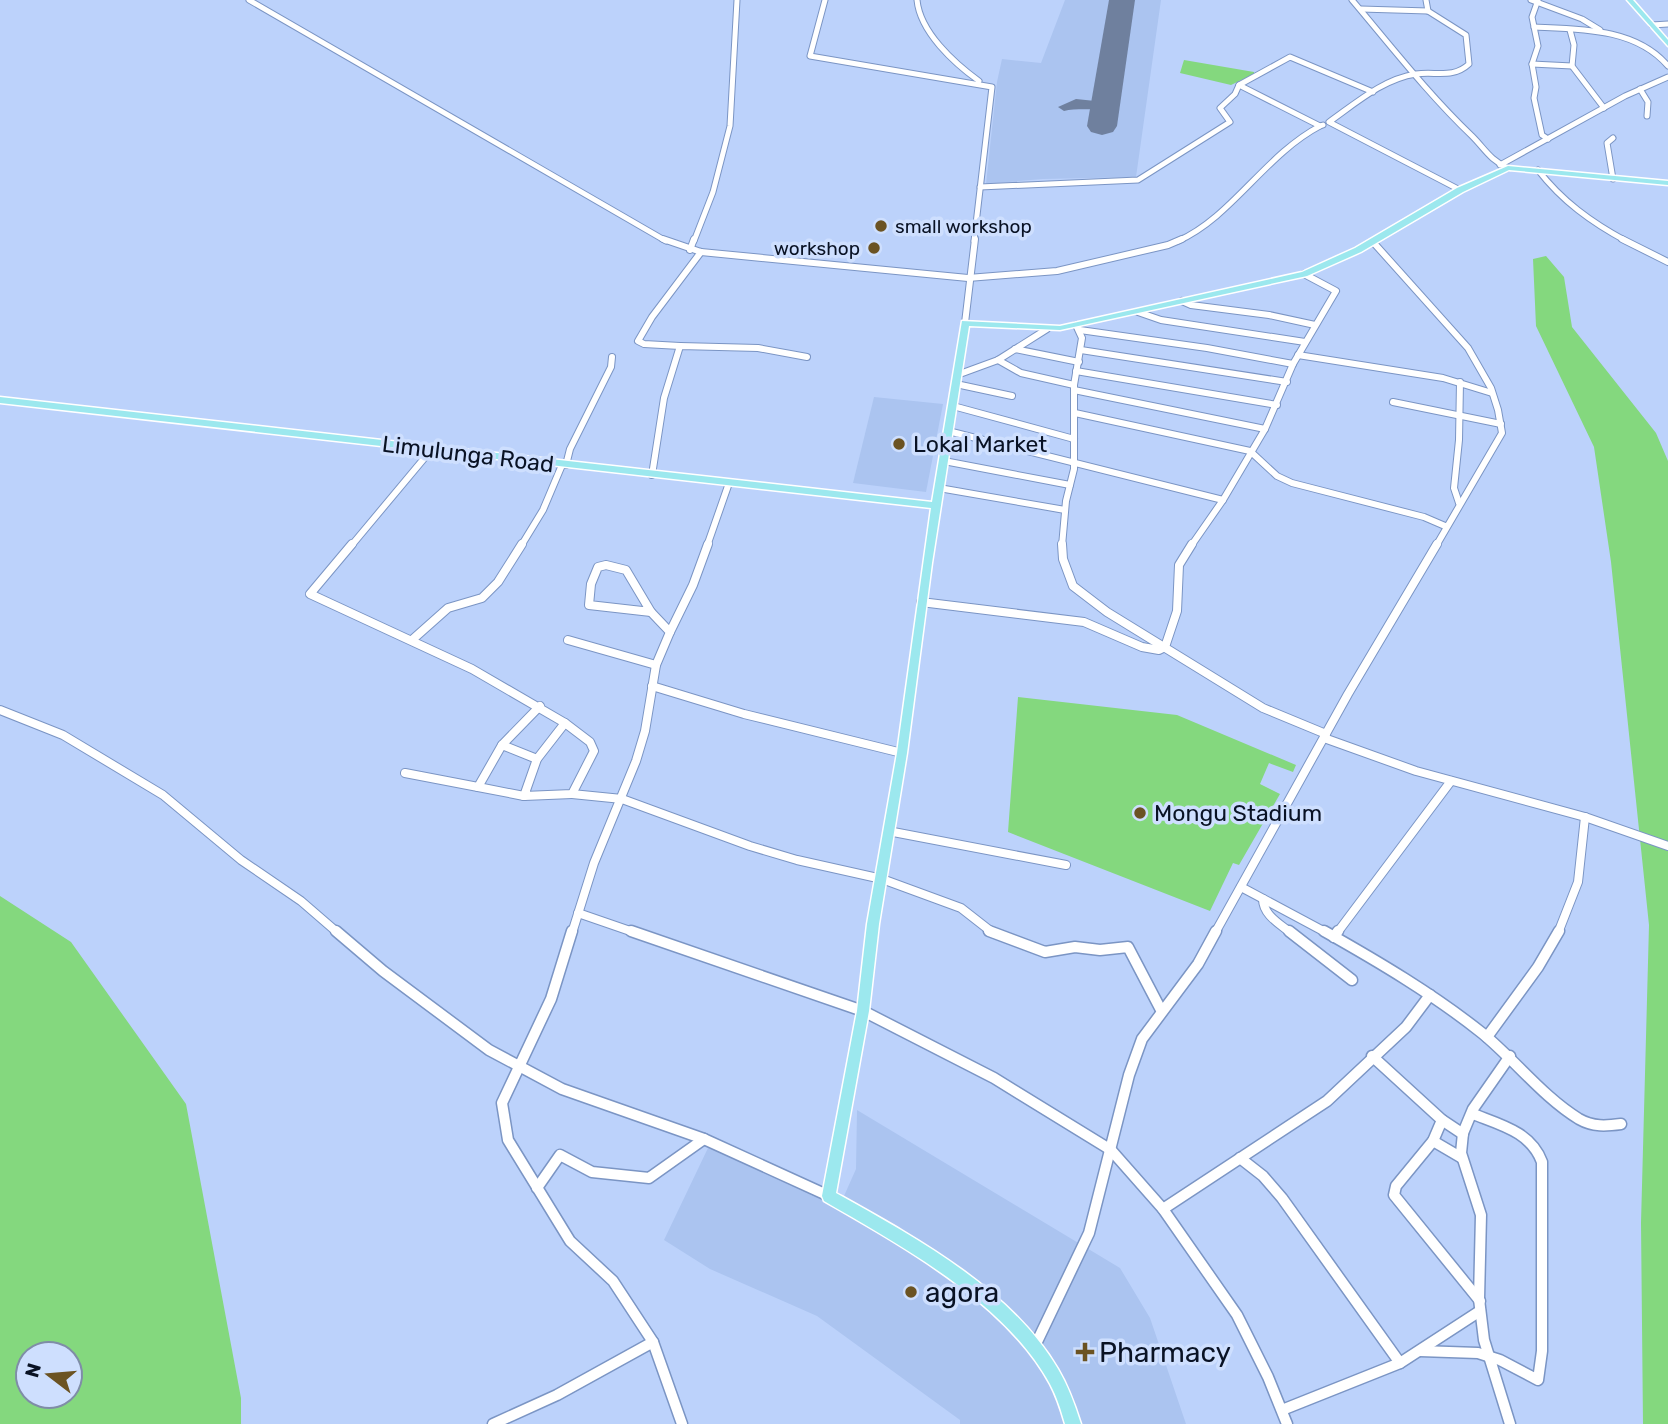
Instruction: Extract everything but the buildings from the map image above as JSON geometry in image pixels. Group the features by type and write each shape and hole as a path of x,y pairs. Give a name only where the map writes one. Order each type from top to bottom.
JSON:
{"main road":[{"path":"1630,0 1668,44"},
{"path":"1073,1424 1063,1394 1034,1348 1001,1314 955,1275 896,1234 829,1196 863,1011 888,831 902,753 935,505 965,323 1047,329 1078,327 1304,274 1373,242 1504,166 1668,183"},
{"name":"Limulunga Road","path":"0,400 935,505"}],"street":[{"path":"249,0 672,244 701,252 968,278 1057,271 1172,243 1220,214 1238,193 1301,136 1329,122 1393,79 1415,74 1451,74 1463,70 1470,61 1466,35 1429,11 1361,9"},
{"path":"690,250 713,192 730,126 737,0"},
{"path":"825,0 810,56 992,87 968,278 965,323"},
{"path":"917,0 916,8 920,20 962,69 984,85"},
{"path":"1352,0 1443,108 1483,147 1493,161 1504,166 1604,108 1668,77"},
{"path":"1426,0 1429,11"},
{"path":"1531,0 1655,51 1668,66"},
{"path":"1538,1 1532,18 1538,46 1532,65 1536,87 1535,104 1542,135 1548,139"},
{"path":"1652,25 1668,24"},
{"path":"1534,27 1606,33"},
{"path":"1570,30 1574,45 1572,66 1604,108"},
{"path":"980,187 1138,180 1230,122 1220,108 1235,94 1239,85 1290,57 1373,92"},
{"path":"1532,65 1572,66"},
{"path":"1239,85 1320,126"},
{"path":"1640,89 1648,102 1647,116"},
{"path":"1329,122 1460,190"},
{"path":"1613,138 1607,143 1613,179"},
{"path":"1538,170 1545,181 1575,209 1602,228 1668,262"},
{"path":"1034,1348 1089,1233 1129,1075 1142,1039 1161,1010 1198,964 1459,503 1499,443 1499,409 1455,329 1373,242"},
{"path":"701,252 652,317 638,341 644,344 758,348 807,357"},
{"path":"921,603 1084,622 1142,647 1159,650 1166,647 1177,611 1179,565 1223,500 1265,429 1293,364 1336,291 1304,274"},
{"path":"1182,301 1191,305 1269,315 1315,325"},
{"path":"1138,312 1161,320 1305,342"},
{"path":"1293,364 1078,327 1081,349 1074,388 1074,464 1065,510 1063,559 1073,586 1107,611 1263,708 1373,757 1586,817 1668,846"},
{"path":"957,379 998,360 1047,329"},
{"path":"652,475 664,398 680,346"},
{"path":"1015,349 1079,362"},
{"path":"1081,349 1287,382"},
{"path":"1298,355 1460,382 1492,393"},
{"path":"412,640 448,608 482,598 498,582 543,510 611,366 612,357"},
{"path":"998,360 1021,373 1074,388 1265,429"},
{"path":"1076,371 1277,405"},
{"path":"957,379 1012,396"},
{"path":"1459,503 1454,488 1460,382"},
{"path":"1393,402 1501,424"},
{"path":"953,406 1074,439"},
{"path":"1075,413 1250,451 1277,476 1293,483 1423,517 1446,526"},
{"path":"948,431 1223,500"},
{"path":"432,449 310,594 458,660 540,706 590,742 594,751 572,794"},
{"path":"944,461 1070,485"},
{"path":"682,1424 653,1342 613,1281 570,1241 508,1140 502,1103 522,1066 551,999 594,863 622,800 645,731 656,665 694,585 729,483"},
{"path":"939,488 1065,510"},
{"path":"651,612 589,606 591,584 598,567 606,565 626,570 651,612 670,632"},
{"path":"568,640 656,665"},
{"path":"652,686 744,714 902,753"},
{"path":"478,787 502,745 540,706"},
{"path":"0,710 63,735 163,795 200,823 241,860 301,901 383,971 489,1050 562,1089 606,1107 704,1139 829,1196"},
{"path":"524,796 537,759 565,723"},
{"path":"502,745 537,759"},
{"path":"405,773 524,796 572,794 622,800 750,846 797,860 882,879 961,908 986,930 1034,950 1045,952 1075,947 1100,950 1128,947 1161,1010"},
{"path":"1334,937 1451,781"},
{"path":"1487,1037 1522,990 1562,927 1577,889 1586,817"},
{"path":"888,831 1066,865"},
{"path":"1241,887 1334,937 1430,995 1510,1056 1580,1119 1590,1125 1621,1124"},
{"path":"1263,899 1263,908 1271,917 1352,980"},
{"path":"578,912 863,1011 994,1078 1111,1150 1163,1209 1237,1315 1287,1424"},
{"path":"1163,1209 1327,1101 1406,1027 1430,995"},
{"path":"1372,1056 1442,1120 1463,1134"},
{"path":"1510,1056 1463,1134 1462,1158 1478,1197 1481,1214 1480,1306 1489,1355 1510,1424"},
{"path":"1420,1351 1456,1349 1489,1355 1538,1380 1542,1351 1542,1162 1539,1150 1531,1139 1473,1114"},
{"path":"1442,1120 1433,1141 1400,1179 1395,1195 1400,1205 1480,1306"},
{"path":"537,1188 560,1155 592,1172 649,1178 704,1139"},
{"path":"1433,1141 1462,1158"},
{"path":"1240,1158 1263,1176 1282,1198 1400,1363"},
{"path":"1282,1410 1400,1363 1480,1306"},
{"path":"493,1424 557,1395 653,1342"}],"shaded area":[{"path":"1065,0 1161,0 1136,177 1043,179 986,184 1002,59 1041,63"},
{"name":"Lokal Market","path":"874,397 943,404 926,492 853,483"},
{"path":"857,1110 1120,1268 1150,1318 1186,1424 960,1424 960,1420 817,1316 710,1269 664,1240 708,1148 774,1168 840,1205 856,1169"}],"green space":[{"path":"1184,60 1254,74 1231,85 1180,73"},
{"path":"1546,256 1564,277 1572,327 1656,433 1668,461 1668,1424 1643,1424 1641,1223 1649,925 1611,562 1594,447 1536,326 1533,259"},
{"name":"Mongu Stadium","path":"1018,697 1177,715 1296,765 1293,772 1269,763 1260,784 1280,794 1239,865 1233,863 1210,911 1008,832"},
{"path":"0,896 71,942 186,1104 241,1398 241,1424 0,1424"}],"taxiway":[{"path":"1064,107 1076,103 1105,106"}],"runway":[{"path":"1102,126 1122,0"}],"place":[{"name":"small workshop","path":"881,226"},
{"name":"workshop","path":"874,248"},
{"name":"Lokal Market","path":"899,444"},
{"name":"Mongu Stadium","path":"1140,813"},
{"name":"agora","path":"911,1292"},
{"name":"Pharmacy","path":"1085,1352"}]}
